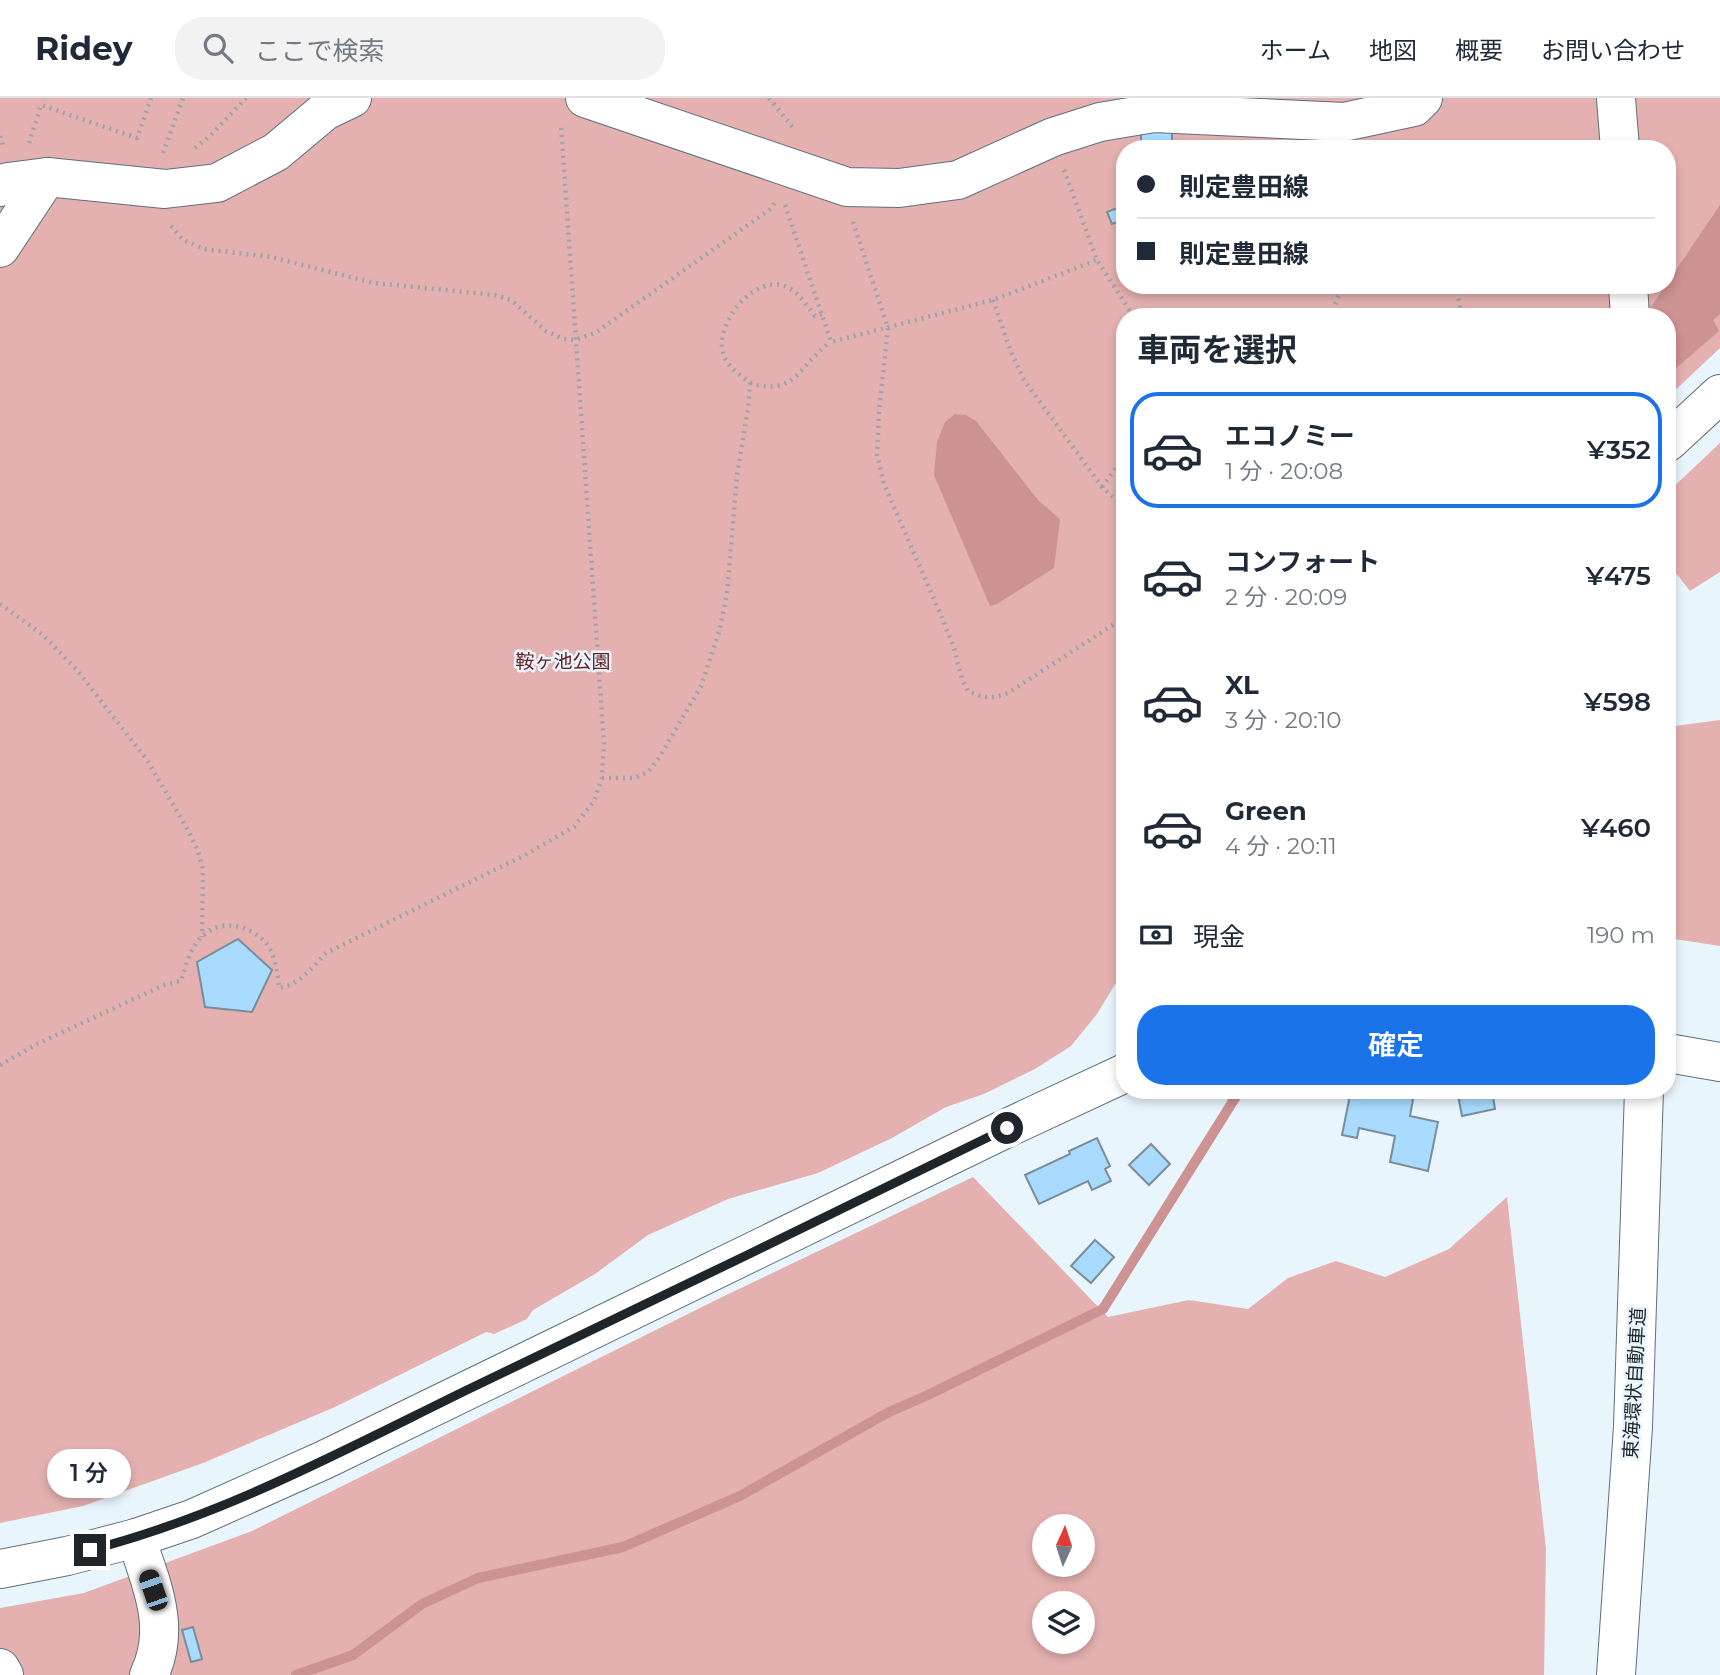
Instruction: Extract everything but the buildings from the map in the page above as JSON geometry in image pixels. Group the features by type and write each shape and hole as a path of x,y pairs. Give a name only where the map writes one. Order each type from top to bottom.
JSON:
{"main road":[{"path":"0,248 21,181 164,188 217,183 276,152 325,111 352,98"},
{"path":"572,105 775,175 847,187 899,188 958,180 1053,137 1100,122 1154,113 1344,122 1414,107 1423,98"},
{"path":"1616,98 1619,140"},
{"path":"1676,435 1720,394"},
{"path":"1676,1054 1720,1062"},
{"path":"0,1569 67,1556 136,1538 191,1519 324,1460 1116,1077"},
{"name":"東海環状自動車道","path":"1616,1675 1633,1427 1644,1099"},
{"path":"136,1538 159,1615 161,1634 149,1675"},
{"path":"0,1668 4,1675"}],"path":[{"path":"21,181 41,105 137,138 151,98"},
{"path":"183,98 164,188 164,210 170,225 183,240 204,249 271,257 374,283 495,295 511,300 546,331 564,339 575,340 595,333 772,208 775,175"},
{"path":"164,188 182,159 211,135 246,98"},
{"path":"0,1065 38,1043 164,985 181,981 189,954 202,937 221,925 249,930 270,949 279,988 289,986 303,977 326,953 525,855 573,827 594,801 602,778 604,744 575,340 572,105"},
{"path":"1053,137 1097,260 1116,289"},
{"path":"775,175 831,342"},
{"path":"847,187 845,200 888,328 878,444 884,484 940,613 968,691 982,697 996,697 1007,693 1116,623"},
{"path":"822,314 815,316 798,294 788,287 762,286 750,293 726,326 722,353 726,362 750,383 771,386 793,379 807,367 820,349 831,342 993,300 1097,260"},
{"path":"993,300 1024,380 1102,487 1116,500"},
{"path":"602,778 634,778 648,772 701,686 719,632 727,594 737,475 750,383"},
{"path":"1102,487 1116,468"},
{"path":"0,604 42,634 76,669 147,760 198,850 203,869 202,937"}],"green space":[{"name":"鞍ヶ池公園","path":"0,98 1720,98 1720,348 1676,389 1676,308 1116,308 1116,983 1097,1014 1071,1046 1035,1069 984,1094 946,1107 892,1138 818,1173 728,1199 648,1235 595,1274 533,1310 527,1319 494,1334 486,1332 335,1407 203,1463 83,1506 0,1523"},
{"path":"1720,443 1720,572 1690,591 1676,573 1676,484"},
{"path":"1720,720 1720,946 1676,939 1676,726"},
{"path":"973,1177 1108,1317 1189,1300 1248,1309 1288,1278 1336,1261 1385,1277 1449,1249 1507,1197 1546,1549 1544,1675 0,1675 0,1608 84,1593 252,1531 718,1299"}],"shaded area":[{"path":"1720,205 1720,314 1713,320 1719,331 1676,368 1676,308 1650,308 1660,294 1676,294 1676,270"},
{"path":"955,414 966,415 976,421 1038,500 1060,519 1054,568 990,606 934,475 937,442 945,422"}],"waterway":[{"path":"296,1675 353,1655 422,1604 478,1578 623,1547 740,1496 889,1412 1103,1309 1234,1099"}],"route":[{"path":"90,1550 191,1519 324,1460 1007,1128"}]}
